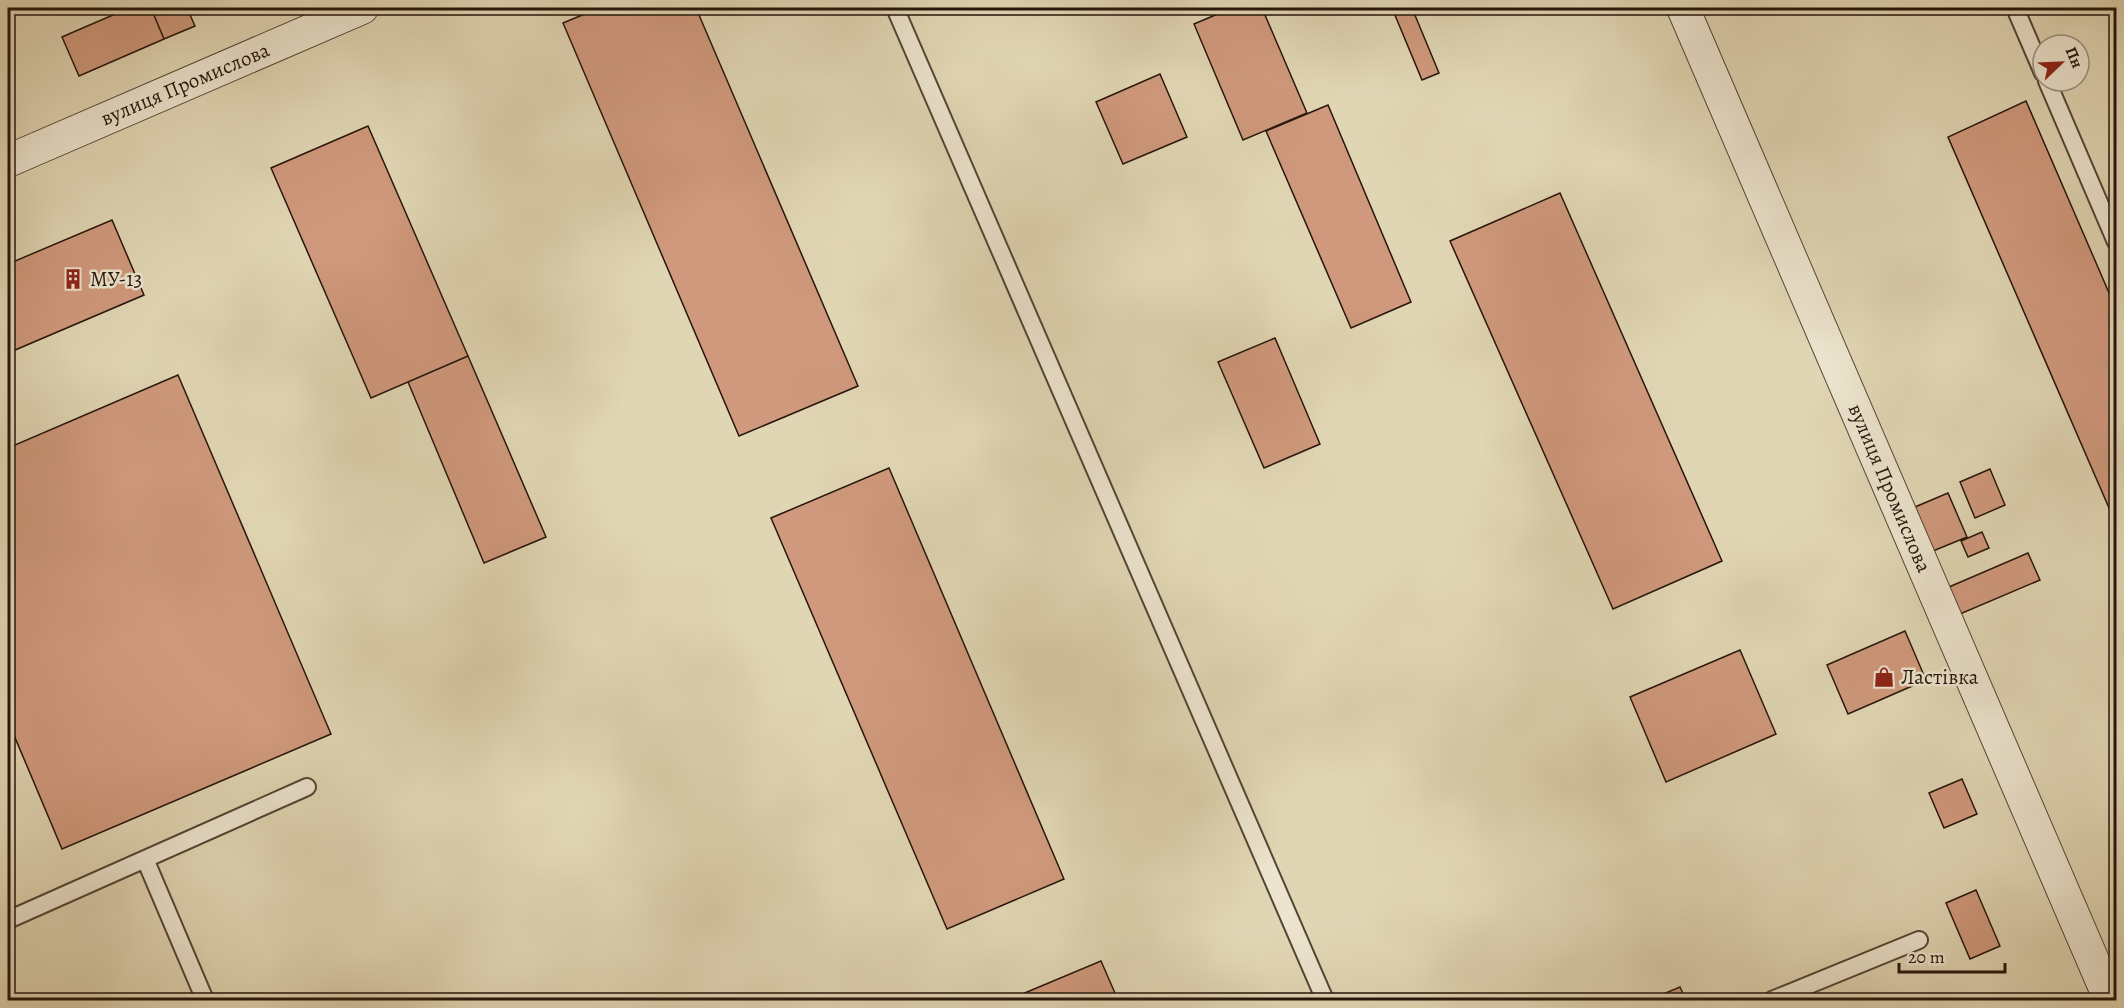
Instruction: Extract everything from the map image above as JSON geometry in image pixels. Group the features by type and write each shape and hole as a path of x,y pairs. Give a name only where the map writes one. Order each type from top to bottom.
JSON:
{"street":[{"name":"вулиця Промислова","path":"8,161 362,8"},
{"name":"вулиця Промислова","path":"1683,8 2107,965 2110,1000"}],"lane":[{"path":"895,8 1325,1000"},
{"path":"2015,8 2031,45"},
{"path":"2052,93 2116,242"},
{"path":"8,920 307,787"},
{"path":"145,859 205,1000"},
{"path":"1772,1000 1919,940"}],"building":[{"path":"129,8 151,8 164,39 79,76 62,37"},
{"path":"151,8 187,8 195,26 164,39"},
{"path":"599,8 696,8 858,386 739,436 563,23"},
{"path":"1232,8 1262,8 1307,113 1243,140 1194,24"},
{"path":"1392,8 1412,8 1439,73 1422,80"},
{"path":"1160,74 1187,137 1123,164 1096,102"},
{"path":"2026,101 2116,309 2116,524 1948,137"},
{"path":"1328,105 1411,302 1351,328 1266,131"},
{"path":"368,126 468,356 371,398 271,168"},
{"path":"1560,193 1722,561 1613,609 1450,241"},
{"name":"МУ-13","path":"112,220 144,295 8,353 8,264"},
{"path":"1275,338 1320,444 1264,468 1218,362"},
{"path":"468,356 546,537 484,563 408,382"},
{"path":"178,375 331,734 62,849 8,721 8,448"},
{"path":"889,468 1064,879 947,929 771,518"},
{"path":"1990,469 2005,505 1975,518 1960,482"},
{"path":"1948,493 1967,537 1933,551 1915,507"},
{"path":"1982,532 1989,548 1968,557 1961,541"},
{"path":"2028,553 2040,580 1960,614 1949,587"},
{"path":"1905,631 1926,680 1848,714 1827,665"},
{"path":"1740,650 1776,734 1666,782 1630,697"},
{"path":"1962,779 1977,814 1944,828 1929,793"},
{"path":"1976,890 2000,946 1970,959 1946,903"},
{"path":"1101,961 1118,1000 1008,1000"},
{"path":"1680,987 1686,1000 1649,1000"}],"place":[{"name":"МУ-13","path":"73,279"},
{"name":"Ластівка","path":"1884,677"}]}
